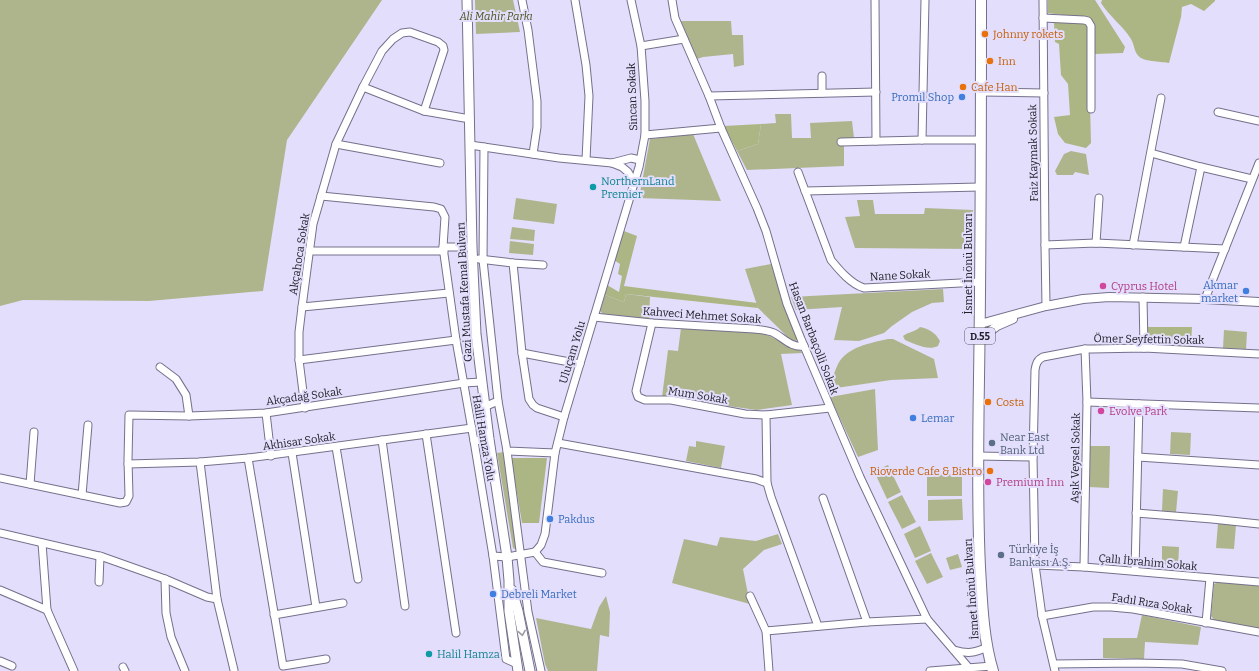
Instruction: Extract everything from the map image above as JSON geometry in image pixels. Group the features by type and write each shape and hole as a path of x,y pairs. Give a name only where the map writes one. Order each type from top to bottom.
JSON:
{"main road":[{"name":"Gazi Mustafa Kemal Bulvarı","path":"467,0 472,247 476,334 484,407 507,557 509,611 517,668"},
{"name":"İsmet İnönü Bulvarı","path":"981,0 980,339 978,456 980,563 988,647 992,669"},
{"name":"Gazi Mustafa Kemal Bulvarı","path":"509,581 517,607 530,671"}],"street":[{"path":"522,0 528,30 537,101 537,127 533,154"},
{"path":"575,0 590,96 586,160"},
{"name":"Sincan Sokak","path":"631,0 641,46 646,101 644,135 640,160"},
{"name":"Hasan Barbaçolli Sokak","path":"672,0 676,18 709,96 720,128 758,208 787,304 860,477 927,619 969,668"},
{"path":"875,0 876,141"},
{"path":"922,140 925,0"},
{"name":"Faiz Kaymak Sokak","path":"1043,0 1046,306"},
{"path":"1043,18 1084,20 1088,21 1091,26 1091,109"},
{"name":"Akçahoca Sokak","path":"305,408 299,360 299,332 313,224 336,144 382,51 393,39 402,33 410,32 438,42 443,46 444,50 424,111"},
{"path":"641,46 684,39"},
{"path":"822,76 822,93"},
{"path":"363,87 424,111 470,119"},
{"path":"709,96 876,92"},
{"path":"981,92 1044,93"},
{"path":"1134,245 1161,98"},
{"path":"1218,112 1259,120"},
{"path":"644,135 720,128"},
{"path":"841,142 980,140"},
{"path":"336,144 440,164"},
{"path":"470,145 612,163 622,167 628,172 634,182"},
{"path":"484,147 482,260 498,401 507,450 527,605 541,671"},
{"path":"1151,153 1252,179"},
{"path":"612,163 631,158 640,160"},
{"name":"Uluçam Yolu","path":"535,552 541,545 545,534 555,454 564,417 640,160"},
{"path":"1206,298 1259,163"},
{"path":"1184,247 1201,167"},
{"name":"Nane Sokak","path":"798,172 831,260 858,286 864,288 980,282"},
{"path":"805,190 980,187"},
{"name":"Halil Hamza Yolu","path":"321,196 434,207 441,210 445,217 443,249 449,293 493,556 506,659 517,668"},
{"path":"1096,243 1099,198"},
{"path":"1045,245 1096,243 1225,249"},
{"path":"309,251 443,249 472,247"},
{"path":"473,258 543,265"},
{"path":"513,263 522,353 529,399 532,405 537,408 564,417"},
{"path":"302,307 449,293"},
{"path":"980,339 997,326 1032,311 1046,306 1083,299 1109,296 1206,298 1259,302"},
{"path":"1144,297 1144,348"},
{"path":"980,324 1032,311"},
{"name":"Kahveci Mehmet Sokak","path":"594,317 652,323 765,330 798,347 804,346"},
{"name":"Mum Sokak","path":"652,323 636,391 638,397 645,400 672,400 745,414 766,415 830,408"},
{"path":"299,360 456,340"},
{"name":"Ömer Seyfettin Sokak","path":"1033,457 1035,370 1036,363 1040,359 1085,349 1144,348 1259,354"},
{"name":"Aşık Veysel Sokak","path":"1084,567 1087,402 1085,349"},
{"path":"522,353 580,364"},
{"path":"160,367 176,378 186,395 189,416"},
{"name":"Akçadağ Sokak","path":"128,464 129,415 189,416 266,413 481,382"},
{"path":"484,407 498,401"},
{"path":"1087,402 1259,408"},
{"path":"1135,571 1139,404"},
{"path":"266,413 271,456"},
{"path":"766,415 767,483 818,626"},
{"path":"82,495 88,425"},
{"name":"Akhisar Sokak","path":"128,464 200,462 271,456 472,428"},
{"path":"30,484 34,432"},
{"path":"426,434 456,633"},
{"path":"474,440 489,439"},
{"path":"382,440 405,606"},
{"path":"558,443 756,478 767,483"},
{"path":"336,447 358,579"},
{"path":"507,450 555,454"},
{"path":"292,453 316,607"},
{"path":"978,456 1033,457 1035,565 1042,616 1054,667 1136,663 1182,664 1222,671"},
{"path":"1138,457 1259,465"},
{"path":"248,458 282,666 326,659"},
{"path":"200,462 217,599 234,670"},
{"path":"0,478 120,504 126,502 129,496 128,464"},
{"path":"823,498 867,622"},
{"path":"1136,513 1259,524"},
{"path":"0,533 100,556 207,597 217,599"},
{"path":"42,543 47,610 74,671"},
{"path":"493,556 507,557 535,552 543,562 602,573"},
{"path":"100,556 100,582"},
{"name":"Çallı İbrahim Sokak","path":"1035,565 1084,567 1259,582"},
{"path":"1206,623 1210,578"},
{"path":"165,580 166,613 171,637 185,671"},
{"path":"0,590 47,610"},
{"path":"750,596 766,631 769,671"},
{"path":"274,615 343,603"},
{"path":"517,607 527,605"},
{"name":"Fadıl Rıza Sokak","path":"1042,616 1093,607 1110,607 1134,609 1259,632"},
{"path":"766,631 867,622 927,619"},
{"path":"954,649 968,653 988,647"},
{"path":"0,661 12,666"},
{"path":"930,671 969,668 992,669"}],"green space":[{"path":"0,0 382,0 287,140 263,291 149,301 23,300 0,306"},
{"name":"Ali Mahir Parkı","path":"475,0 513,0 520,32 476,34"},
{"path":"1048,0 1095,0 1125,47 1123,53 1095,54 1091,19 1048,13"},
{"path":"1102,0 1215,1 1204,11 1191,4 1182,7 1181,17 1169,63 1146,60 1139,56 1131,39 1101,3"},
{"path":"681,21 731,21 732,35 743,35 744,65 734,67 733,54 697,59"},
{"path":"1054,23 1084,23 1088,26 1091,143 1086,148 1065,143 1058,134 1054,117 1070,115 1068,84 1061,75 1059,44 1055,42"},
{"path":"775,114 791,114 792,138 811,138 810,123 852,121 854,138 844,139 844,166 747,170 737,151 758,144 761,124 776,123"},
{"path":"761,124 758,144 737,151 724,126"},
{"path":"693,134 721,201 639,198 650,139"},
{"path":"1071,151 1086,154 1089,175 1075,172 1073,175 1057,175 1055,171 1064,154"},
{"path":"516,198 557,204 554,224 513,219"},
{"path":"857,200 873,200 875,214 924,214 925,208 973,210 972,249 855,248 845,217 860,216"},
{"path":"512,227 535,230 534,241 510,239"},
{"path":"624,231 637,236 624,286 757,303 758,308 626,294 624,302 605,295 607,285 619,292 622,276 618,274 620,264 614,260"},
{"path":"510,241 534,244 533,255 509,253"},
{"path":"771,264 797,340 793,342 758,308 745,269"},
{"path":"943,289 944,302 932,303 912,312 884,333 859,341 834,340 842,307 796,310 791,297"},
{"path":"626,294 650,297 649,320 603,314 600,311 605,295 624,302"},
{"path":"920,327 929,330 936,335 940,341 938,346 930,348 905,340 903,336"},
{"path":"1148,327 1192,327 1191,346 1151,345 1147,340"},
{"path":"681,328 763,333 801,351 802,353 781,354 792,405 757,410 662,397 668,350 678,351"},
{"path":"1224,330 1247,332 1246,349 1223,348"},
{"path":"893,339 934,359 938,378 891,380 829,389 838,364 847,353 874,342"},
{"path":"875,389 878,450 858,457 830,397"},
{"path":"1171,432 1191,433 1190,455 1170,454"},
{"path":"696,441 725,446 721,468 686,461 689,446 696,447"},
{"path":"1090,446 1110,446 1109,488 1089,487"},
{"path":"504,452 517,550 513,548 497,453"},
{"path":"511,458 547,458 539,523 522,523"},
{"path":"888,465 901,492 887,499 874,471"},
{"path":"927,474 962,474 962,496 927,496"},
{"path":"1163,489 1178,491 1176,512 1162,511"},
{"path":"902,495 916,522 902,529 888,502"},
{"path":"962,499 963,520 928,521 928,500"},
{"path":"1218,523 1236,525 1234,549 1216,548"},
{"path":"920,526 931,551 915,558 904,534"},
{"path":"778,534 782,544 764,550 743,569 750,604 672,583 684,539 717,546 720,537 756,541"},
{"path":"1162,546 1179,547 1178,570 1162,568"},
{"path":"931,553 943,577 927,584 915,561"},
{"path":"958,554 962,567 950,570 946,558"},
{"path":"1218,582 1259,586 1259,628 1215,621 1211,616 1214,584"},
{"path":"606,596 610,612 609,637 600,635 597,671 548,671 545,664 536,618 591,629 599,607"},
{"path":"1142,615 1201,627 1198,645 1145,642 1144,659 1103,658 1103,638 1137,638"}],"place":[{"name":"Johnny rokets","path":"985,34"},
{"name":"Inn","path":"990,61"},
{"name":"Cafe Han","path":"963,87"},
{"name":"Promil Shop","path":"962,97"},
{"name":"NorthernLand Premier","path":"593,187"},
{"name":"Cyprus Hotel","path":"1103,286"},
{"name":"Akmar market","path":"1246,291"},
{"name":"Costa","path":"988,402"},
{"name":"Evolve Park","path":"1101,411"},
{"name":"Lemar","path":"913,418"},
{"name":"Near East Bank Ltd","path":"992,443"},
{"name":"Rioverde Cafe & Bistro","path":"990,471"},
{"name":"Premium Inn","path":"988,482"},
{"name":"Pakdus","path":"550,519"},
{"name":"Türkiye İş Bankası A.Ş.","path":"1001,555"},
{"name":"Debreli Market","path":"493,594"},
{"name":"Halil Hamza","path":"429,654"}]}
